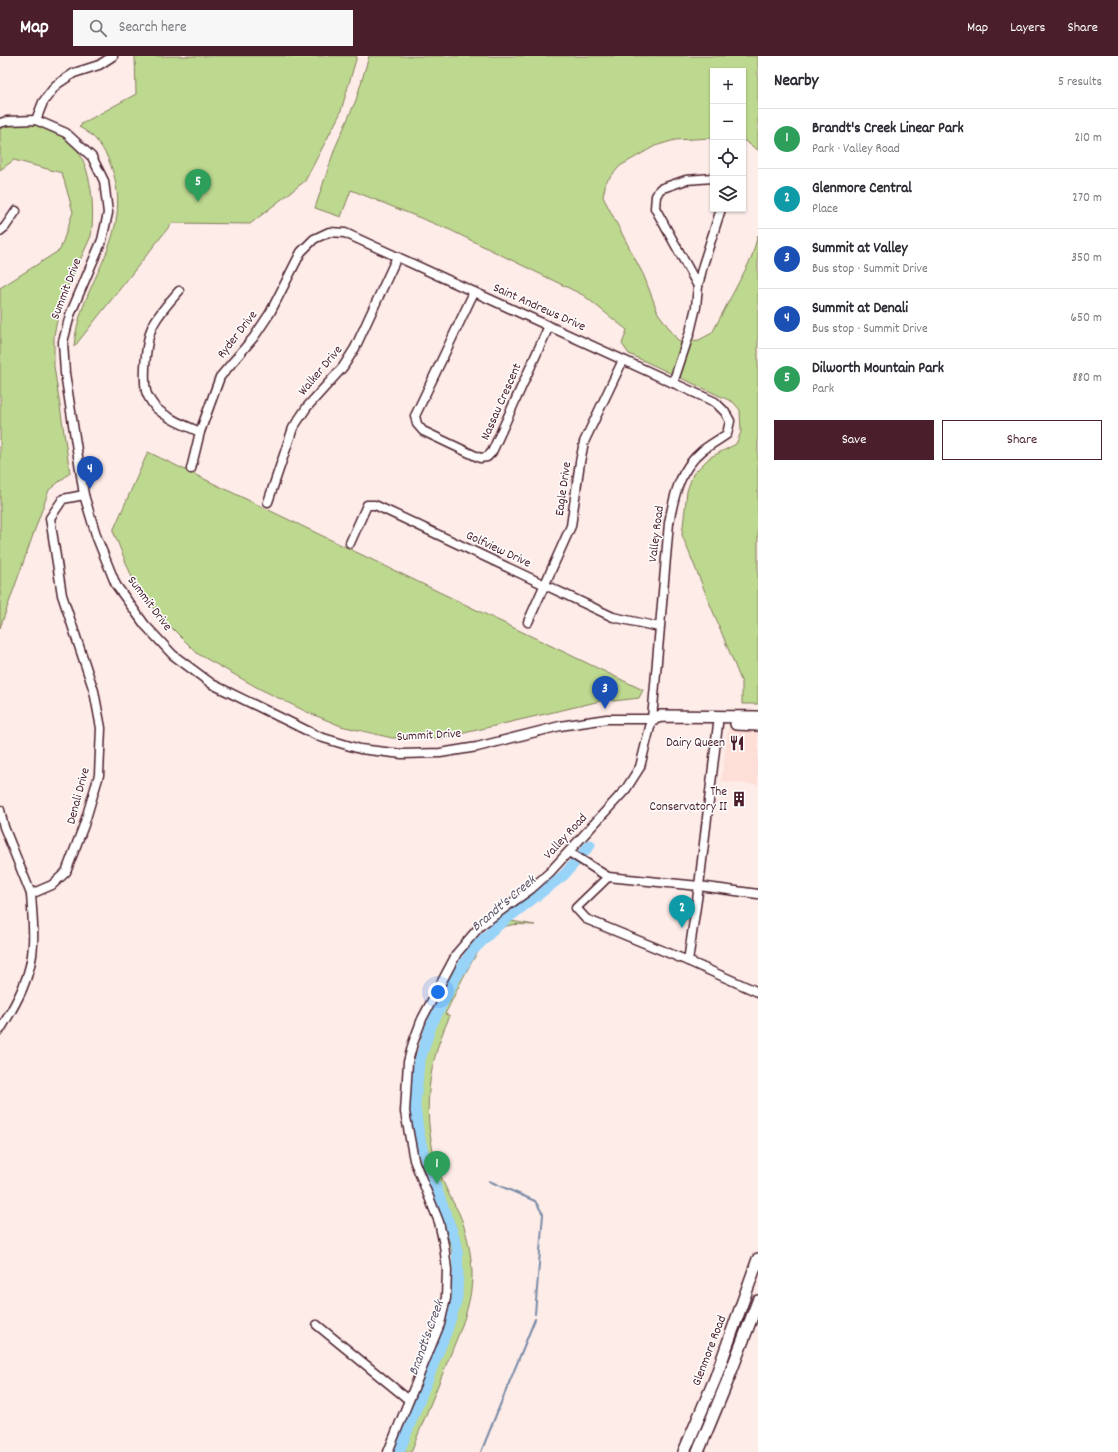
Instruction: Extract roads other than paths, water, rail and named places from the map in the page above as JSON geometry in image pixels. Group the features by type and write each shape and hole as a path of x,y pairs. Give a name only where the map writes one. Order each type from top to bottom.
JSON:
{"main road":[{"name":"Summit Drive","path":"652,719 661,716 758,717"},
{"name":"Summit Drive","path":"652,719 661,722 758,725"},
{"name":"Glenmore Road","path":"684,1452 715,1379 758,1259"},
{"name":"Glenmore Road","path":"698,1452 728,1382 758,1301"}],"street":[{"path":"36,120 42,102 56,85 74,73 100,65 113,56"},
{"name":"Summit Drive","path":"0,122 36,120 66,133 92,157 104,181 108,213 102,240 70,315 63,342 65,373 84,495 97,538 116,585 145,626 173,655 212,684 320,737 360,749 402,754 440,752 477,747 560,726 607,719 652,719"},
{"path":"698,286 655,208 656,196 660,189 686,180 710,178"},
{"path":"0,230 5,227 16,211"},
{"path":"673,383 690,332 703,265 720,212"},
{"name":"Saint Andrews Drive","path":"329,232 344,233 715,402 725,412 730,421"},
{"name":"Ryder Drive","path":"191,468 200,432 220,377 254,337 270,313 301,252 314,239 329,232"},
{"name":"Walker Drive","path":"268,502 292,428 307,407 343,368 355,348 398,257"},
{"path":"179,291 167,304 153,325 148,336 145,365 146,392 154,405 162,413 173,420 200,432"},
{"name":"Nassau Crescent","path":"474,292 415,416 417,424 423,431 480,458 487,457 492,452 549,326"},
{"name":"Eagle Drive","path":"528,622 571,526 584,442 623,360"},
{"name":"Valley Road","path":"388,1452 440,1324 446,1298 447,1270 439,1222 414,1160 405,1112 408,1062 413,1043 422,1019 457,953 481,925 531,889 550,872 626,789 640,767 652,719 669,523 674,495 683,473 701,452 727,434 730,421"},
{"name":"Denali Drive","path":"31,894 52,885 66,872 84,825 99,775 101,728 94,691 62,594 50,518 63,499 84,495"},
{"name":"Golfview Drive","path":"350,542 367,505 374,505 613,617 659,627"},
{"path":"688,961 699,886 718,724"},
{"path":"0,810 4,827 31,894 33,944 28,978 12,1011 0,1030"},
{"path":"569,852 608,877 699,886 758,894"},
{"path":"608,877 576,908 586,919 758,992"},
{"path":"317,1325 409,1400"}],"waterway":[{"name":"Brandt's Creek","path":"399,1452 447,1330 457,1298 457,1245 423,1152 418,1129 415,1106 419,1063 431,1026 453,982 472,951 496,927 564,875 590,845"},
{"path":"489,1181 535,1201 543,1214 535,1314"},
{"path":"481,1452 535,1319"}],"place":[{"name":"Dilworth Mountain Park","path":"198,202"},
{"name":"Summit at Denali","path":"90,489"},
{"name":"Summit at Valley","path":"605,709"},
{"name":"Dairy Queen","path":"737,743"},
{"name":"The Conservatory II","path":"739,799"},
{"name":"Glenmore Central","path":"682,928"},
{"name":"Brandt's Creek Linear Park","path":"437,1184"}]}
